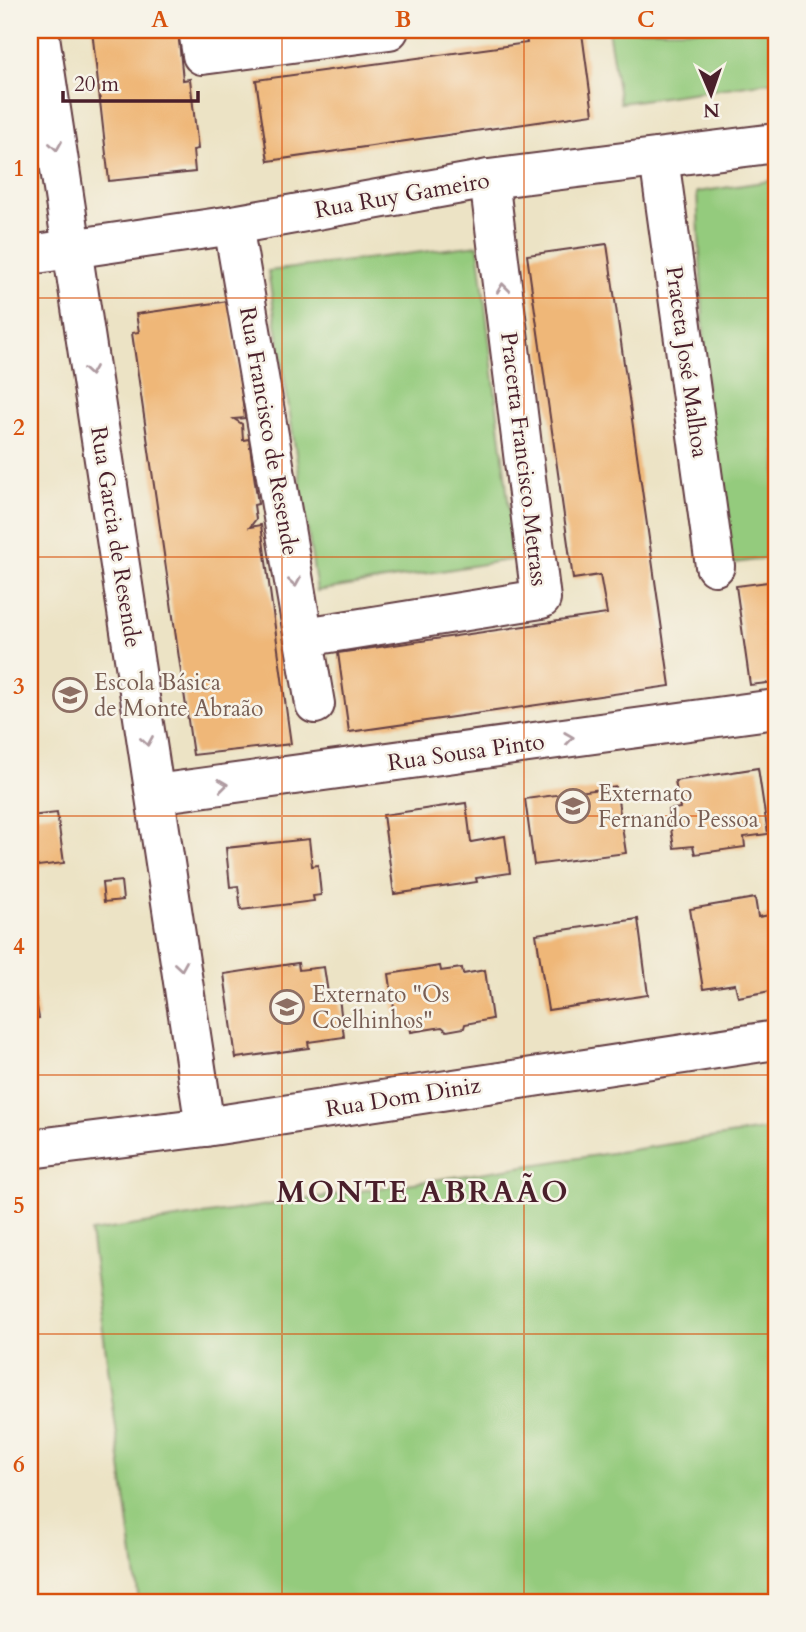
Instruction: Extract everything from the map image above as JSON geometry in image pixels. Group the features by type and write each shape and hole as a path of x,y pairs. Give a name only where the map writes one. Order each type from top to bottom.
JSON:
{"street":[{"name":"Rua Garcia de Resende","path":"39,30 205,1127"},
{"path":"198,30 202,55 388,30"},
{"name":"Rua Ruy Gameiro","path":"30,255 233,225 489,179 776,143"},
{"name":"Praceta José Malhoa","path":"659,158 715,566"},
{"name":"Pracerta Francisco Metrass","path":"304,637 541,599 489,179"},
{"name":"Rua Francisco de Resende","path":"233,225 304,637"},
{"path":"304,637 315,704"},
{"name":"Rua Sousa Pinto","path":"155,793 776,709"},
{"name":"Rua Dom Diniz","path":"30,1149 205,1127 776,1040"}],"green space":[{"path":"608,30 776,30 776,81 620,103"},
{"path":"776,180 776,557 715,566 697,192"},
{"path":"478,245 515,559 317,591 268,271"},
{"path":"776,1128 776,1602 139,1602 90,1232"}],"building":[{"path":"92,30 183,30 185,41 179,41 183,80 190,79 198,149 193,150 195,172 109,181"},
{"path":"525,30 562,30 562,35 582,33 593,114 268,161 256,80 527,43"},
{"path":"607,244 670,686 349,732 338,653 607,614 600,575 573,579 527,255"},
{"path":"229,301 245,418 234,419 242,424 243,440 249,439 258,504 254,505 256,519 250,527 261,525 291,744 193,755 132,333 139,332 136,314"},
{"path":"776,581 776,682 750,685 736,586"},
{"path":"758,768 768,834 744,837 745,847 695,854 693,846 674,848 668,810 680,808 675,781"},
{"path":"616,787 626,853 534,865 525,799"},
{"path":"466,803 471,842 505,836 510,873 476,878 477,882 394,894 383,815"},
{"path":"57,813 64,863 30,867 30,816"},
{"path":"309,839 312,866 318,865 321,895 313,896 314,901 241,910 238,886 230,887 226,848"},
{"path":"121,881 123,900 104,902 102,883"},
{"path":"755,898 758,917 776,914 776,990 738,997 735,984 703,989 690,909"},
{"path":"638,919 648,995 548,1010 536,934"},
{"path":"298,963 299,970 324,967 329,1000 339,998 344,1037 308,1042 309,1048 236,1058 224,974"},
{"path":"440,966 441,971 462,968 463,974 485,970 492,1019 465,1024 464,1028 447,1031 442,1027 411,1032 409,1020 396,1022 389,974"},
{"path":"30,968 39,1018 30,1020"}],"place":[{"name":"Escola Básica de Monte Abraão","path":"70,695"},
{"name":"Externato Fernando Pessoa","path":"573,806"},
{"name":"Externato \"Os Coelhinhos\"","path":"287,1007"}],"district":[{"name":"MONTE ABRAÃO","path":"423,1192"}]}
